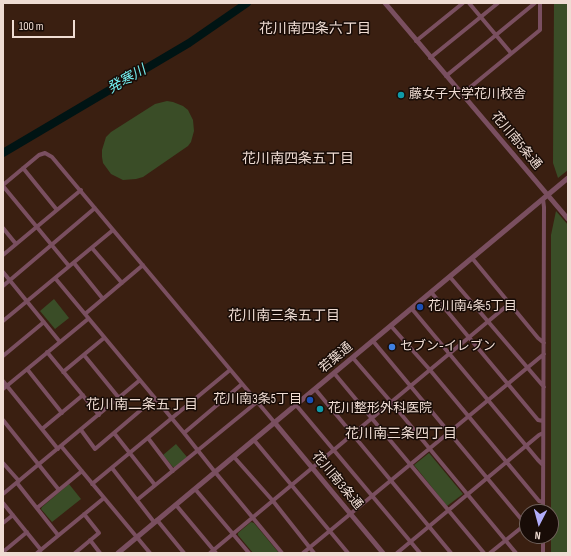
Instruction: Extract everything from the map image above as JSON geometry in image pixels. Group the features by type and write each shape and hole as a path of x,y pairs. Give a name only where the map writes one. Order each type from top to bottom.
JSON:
{"street":[{"name":"花川南5条通","path":"385,3 462,94 545,197 568,219"},
{"path":"416,41 463,3"},
{"path":"469,3 511,54"},
{"path":"430,58 498,3"},
{"path":"446,76 535,3"},
{"path":"462,94 540,30 540,3"},
{"path":"69,266 3,186 42,153 49,154 81,190 274,423"},
{"path":"24,168 57,210"},
{"name":"若葉通","path":"118,553 568,178"},
{"path":"3,255 81,190"},
{"path":"391,326 430,370 539,502 543,502 545,197"},
{"path":"3,286 96,208"},
{"path":"3,228 16,244"},
{"path":"3,321 113,230"},
{"path":"92,248 122,283"},
{"path":"472,258 544,344"},
{"path":"74,263 103,299"},
{"path":"85,314 143,265"},
{"path":"3,272 60,342"},
{"path":"450,277 544,387"},
{"path":"55,278 282,553"},
{"path":"431,292 538,420 543,421"},
{"path":"176,505 213,552 272,501 509,304"},
{"path":"412,309 543,465"},
{"path":"5,387 88,319"},
{"path":"3,356 44,322"},
{"path":"63,372 104,338"},
{"path":"373,341 519,516"},
{"path":"47,352 99,415"},
{"path":"303,553 544,354"},
{"path":"84,355 119,398"},
{"path":"353,358 516,553"},
{"path":"27,369 62,413"},
{"path":"92,484 230,370"},
{"path":"334,373 484,553"},
{"path":"3,494 140,380"},
{"path":"3,381 5,387 82,471 150,553"},
{"path":"184,433 242,384"},
{"path":"315,389 451,553"},
{"path":"42,429 82,395"},
{"path":"81,430 95,449 155,398"},
{"path":"137,500 257,402"},
{"path":"296,405 420,553"},
{"path":"3,421 59,490"},
{"name":"花川南3条通","path":"274,423 383,553"},
{"path":"397,553 543,433"},
{"path":"114,434 155,485"},
{"path":"148,438 173,471"},
{"path":"254,440 348,553"},
{"path":"234,457 314,553"},
{"path":"3,463 58,535"},
{"path":"112,468 137,500 184,553"},
{"path":"37,508 82,471"},
{"path":"195,489 248,553"},
{"path":"37,553 104,498"},
{"path":"3,504 41,550"},
{"path":"75,553 99,533 84,514"},
{"path":"3,523 13,515"},
{"path":"490,553 519,529"},
{"path":"3,552 26,532"},
{"path":"90,540 100,553"}],"green space":[{"path":"554,3 568,3 568,170 558,178 553,163"},
{"path":"167,101 183,106 188,110 193,120 194,131 191,142 188,146 143,177 123,180 111,174 103,163 102,157 102,150 106,137 111,132 155,104"},
{"path":"556,211 568,225 568,553 551,553 551,544 559,544 559,504 551,504 551,235"},
{"path":"54,299 69,318 55,329 40,311"},
{"path":"176,444 187,457 176,467 173,467 163,455"},
{"path":"429,453 463,494 447,506 414,465"},
{"path":"69,484 81,499 52,522 41,509"},
{"path":"251,522 254,523 279,553 253,553 238,535 238,533"}],"waterway":[{"name":"発寒川","path":"3,153 189,43 247,3"}],"place":[{"name":"藤女子大学花川校舎","path":"401,95"},
{"name":"花川南4条5丁目","path":"420,307"},
{"name":"セブン-イレブン","path":"392,347"},
{"name":"花川南3条5丁目","path":"310,400"},
{"name":"花川整形外科医院","path":"320,409"}],"district":[{"name":"花川南四条六丁目","path":"315,29"},
{"name":"花川南四条五丁目","path":"298,159"},
{"name":"花川南三条五丁目","path":"284,316"},
{"name":"花川南二条五丁目","path":"142,405"},
{"name":"花川南三条四丁目","path":"401,434"}]}
